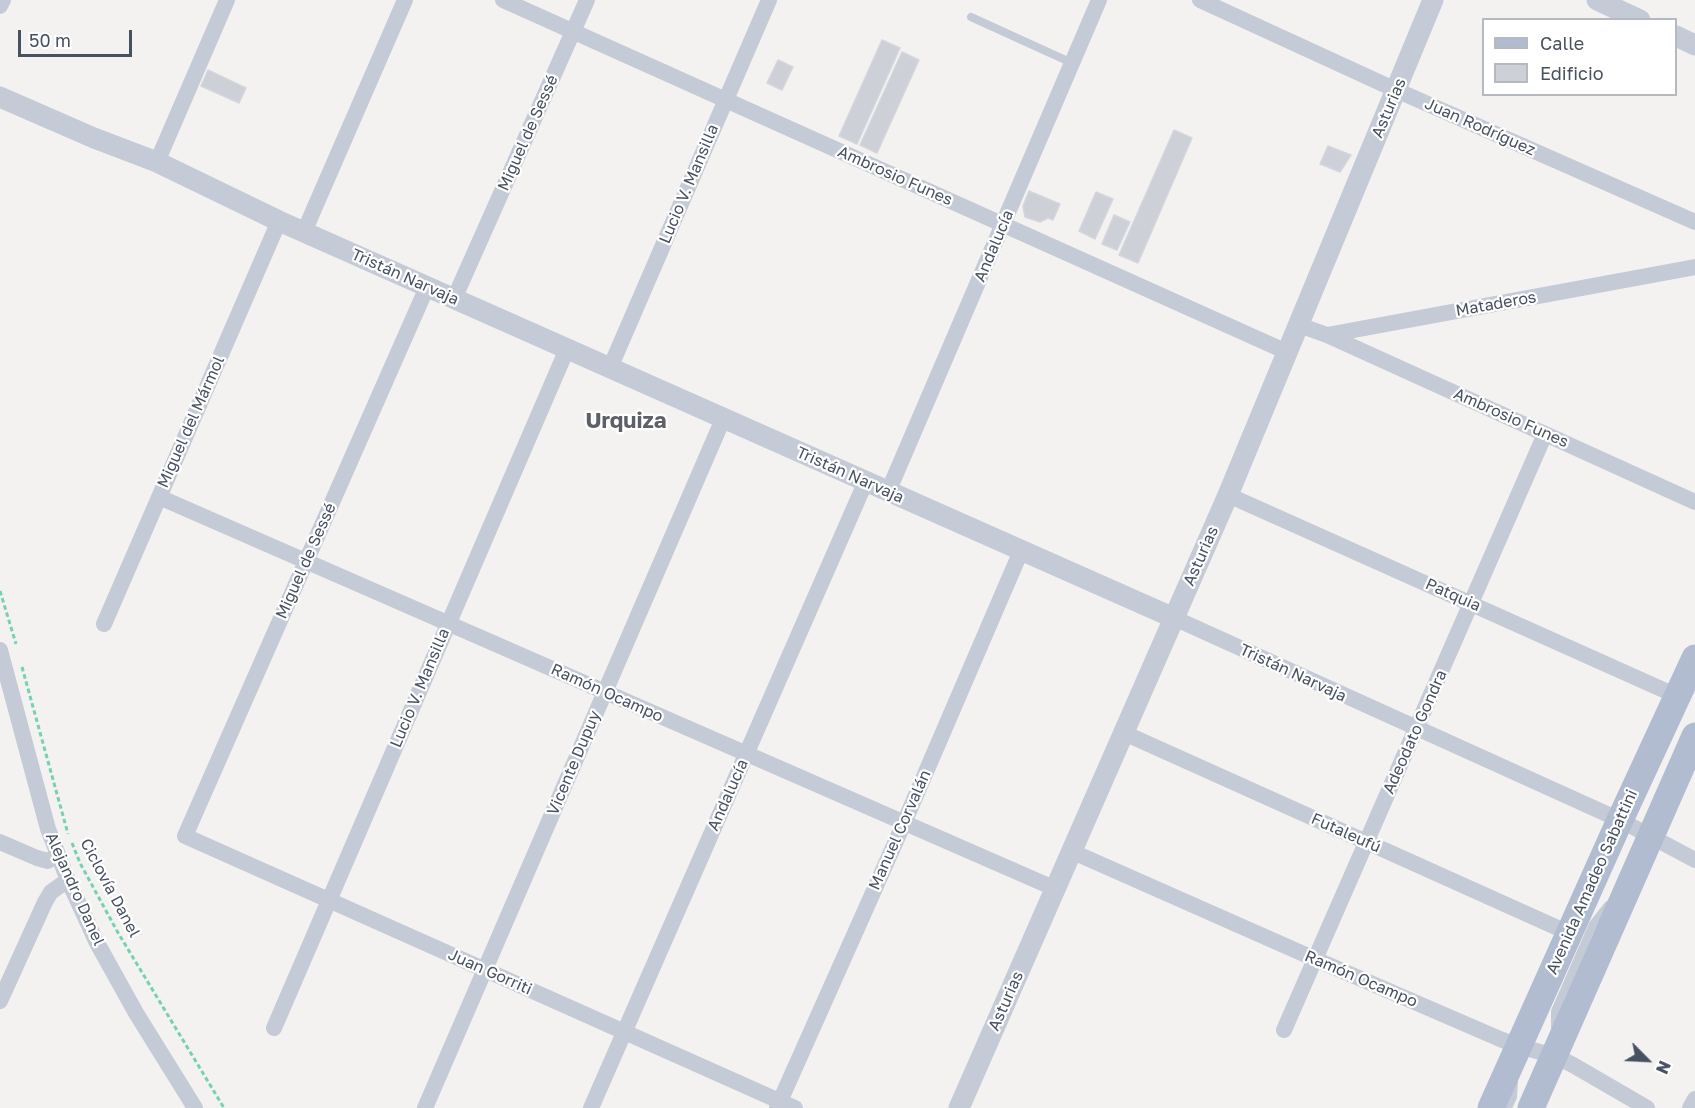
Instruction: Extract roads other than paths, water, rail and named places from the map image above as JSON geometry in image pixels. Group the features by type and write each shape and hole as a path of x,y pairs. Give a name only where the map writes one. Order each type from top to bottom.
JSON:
{"main road":[{"name":"Avenida Amadeo Sabattini","path":"1491,1108 1695,658"},
{"path":"1531,1108 1695,736"}],"street":[{"path":"0,6 3,0"},
{"path":"157,162 227,0"},
{"path":"304,232 405,0"},
{"name":"Ambrosio Funes","path":"503,0 1287,352"},
{"name":"Miguel de Sessé","path":"454,298 587,0"},
{"name":"Lucio V. Mansilla","path":"610,368 769,0"},
{"name":"Andalucía","path":"888,492 1099,0"},
{"name":"Juan Rodríguez","path":"1200,0 1396,90 1695,222"},
{"name":"Asturias","path":"959,1108 1228,495 1433,0"},
{"path":"1597,0 1636,18"},
{"path":"1677,36 1695,45"},
{"name":"Tristán Narvaja","path":"0,98 157,162 279,221 1174,618 1620,820 1695,861"},
{"name":"Miguel del Mármol","path":"104,624 279,221"},
{"name":"Mataderos","path":"1327,335 1695,267"},
{"name":"Miguel de Sessé","path":"185,836 427,287"},
{"path":"1299,325 1327,335"},
{"name":"Ambrosio Funes","path":"1327,335 1695,502"},
{"name":"Lucio V. Mansilla","path":"274,1028 567,349"},
{"name":"Vicente Dupuy","path":"425,1108 723,419"},
{"name":"Adeodato Gondra","path":"1284,1030 1545,434"},
{"name":"Andalucía","path":"591,1108 866,481"},
{"name":"Patquia","path":"1228,495 1677,696"},
{"name":"Ramón Ocampo","path":"159,497 1056,889"},
{"name":"Manuel Corvalán","path":"784,1106 1021,551"},
{"name":"Alejandro Danel","path":"0,651 48,830 68,880 96,940 136,1013 195,1108"},
{"name":"Futaleufú","path":"1124,733 1569,933"},
{"name":"Juan Gorriti","path":"185,836 784,1106"},
{"path":"0,842 48,861 58,855"},
{"name":"Ramón Ocampo","path":"1072,852 1518,1046 1555,1056 1647,1108"},
{"path":"0,1001 45,902 51,892 68,880"},
{"path":"1690,1108 1695,1099"}],"lane":[{"path":"971,17 1072,63"},
{"path":"1508,1108 1513,1097 1518,1046"}],"district":[{"name":"Urquiza","path":"626,421"}]}
